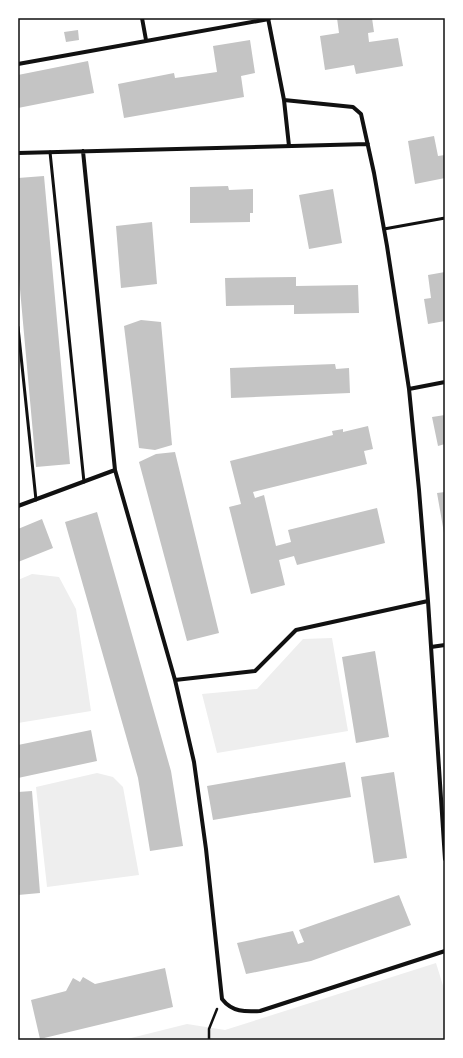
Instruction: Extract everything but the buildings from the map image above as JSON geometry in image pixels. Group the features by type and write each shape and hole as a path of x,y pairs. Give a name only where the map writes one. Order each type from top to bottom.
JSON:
{"street":[{"path":"142,18 146,40"},
{"path":"18,64 269,19 284,100 289,146"},
{"path":"284,100 353,107 361,114 368,144 384,229 409,389 428,601 445,859"},
{"path":"18,152 368,144"},
{"path":"83,151 115,470 175,680 194,762 206,849 222,999 227,1006 243,1012 260,1011 445,951"},
{"path":"409,389 445,382"},
{"path":"18,506 115,470"},
{"path":"175,680 255,671 296,630 428,601"},
{"path":"431,647 445,646"}],"lane":[{"path":"50,152 84,482"},
{"path":"384,229 445,218"},
{"path":"18,327 36,500"}],"path":[{"path":"209,1040 209,1029 222,999"}],"shaded area":[{"path":"32,574 59,577 76,609 91,711 18,723 18,580"},
{"path":"332,638 348,731 217,753 202,694 257,689 303,639"},
{"path":"97,773 113,777 123,787 139,875 47,887 36,787"},
{"path":"436,963 445,992 445,1040 123,1040 187,1024 225,1030"}]}
